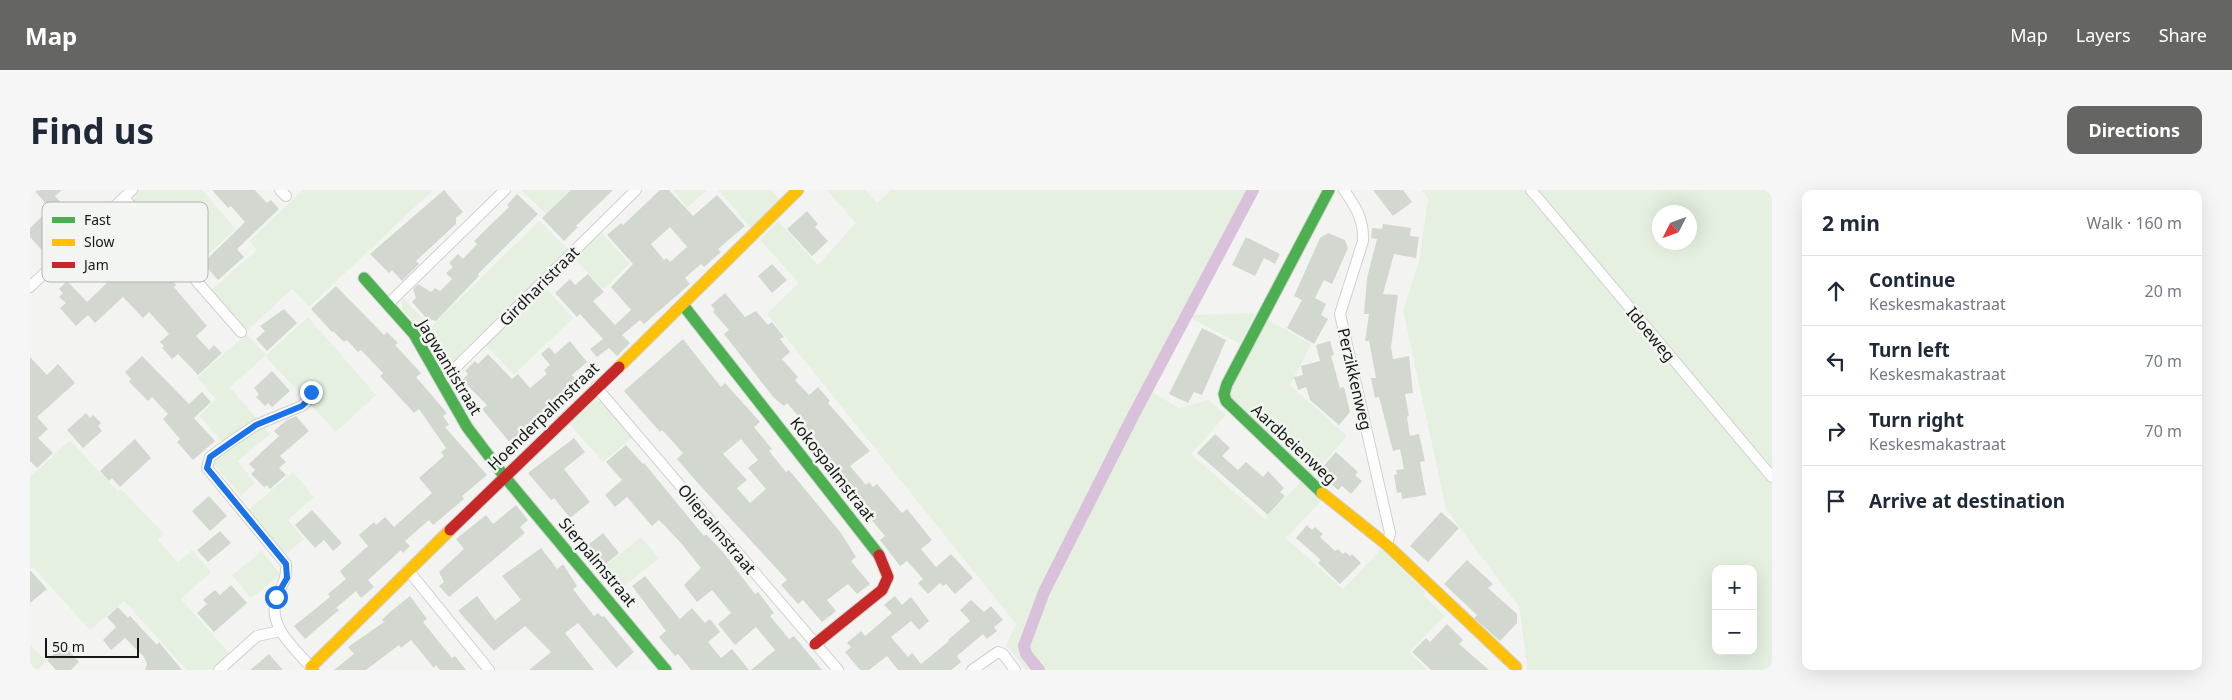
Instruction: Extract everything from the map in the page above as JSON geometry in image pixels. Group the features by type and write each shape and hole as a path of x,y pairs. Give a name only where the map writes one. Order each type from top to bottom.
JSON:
{"street":[{"path":"120,202 132,190"},
{"path":"388,304 505,190"},
{"name":"Girdharistraat","path":"442,381 636,190"},
{"name":"Hoenderpalmstraat","path":"312,668 408,570 596,387 684,305 798,190"},
{"name":"Aardbeienweg","path":"1329,190 1224,394 1226,401 1325,496 1387,545 1467,623 1516,667"},
{"name":"Perzikkenweg","path":"1344,190 1359,211 1364,229 1363,241 1340,314 1390,533 1387,545"},
{"name":"Idoeweg","path":"1531,190 1772,477"},
{"path":"124,198 127,202"},
{"path":"30,287 42,276"},
{"name":"Jagwantistraat","path":"364,278 414,334 467,427 504,476"},
{"path":"197,282 241,332"},
{"name":"Kokospalmstraat","path":"684,305 882,558 888,577 882,590 814,644"},
{"name":"Oliepalmstraat","path":"596,387 838,670"},
{"path":"311,392 310,398 302,406 256,425 210,457 207,468 286,564 287,578 276,597 274,613 280,631 312,668"},
{"name":"Sierpalmstraat","path":"504,476 666,670"},
{"path":"408,570 489,670"},
{"path":"219,670 257,636 280,631"},
{"path":"972,670 993,654 1003,654 1015,670"}],"green space":[{"path":"138,190 202,190 236,229 208,254 208,202 133,202"},
{"path":"303,190 433,190 309,307 292,289 248,330 211,290 257,250 249,241"},
{"path":"521,190 570,190 546,214"},
{"path":"673,190 707,190 687,208"},
{"path":"718,190 771,190 780,200 751,228"},
{"path":"826,190 865,190 877,203 891,190 1252,190 1187,315 1255,313 1240,344 1187,316 1147,389 1179,408 1209,400 1226,415 1191,454 1265,519 1303,479 1324,498 1286,538 1343,589 1381,549 1425,592 1423,595 1445,616 1409,652 1428,670 1026,670 1006,645 1016,624 767,314 799,283 760,240 778,221 818,265 856,223"},
{"path":"1422,190 1524,190 1772,485 1772,670 1526,670 1527,663 1519,607 1446,509 1403,310 1419,261 1428,199"},
{"path":"1537,190 1772,190 1772,468"},
{"path":"539,221 568,249 449,366 443,368 424,334 402,309 402,297 431,327"},
{"path":"600,231 630,264 603,289 572,256"},
{"path":"543,285 573,318 514,375 483,342"},
{"path":"308,317 376,395 336,432 265,356 230,387 270,434 238,461 255,483 241,496 210,460 226,446 199,416 216,399 197,378 246,334 266,355"},
{"path":"1266,319 1311,344 1290,385 1347,436 1311,477 1237,409 1228,392"},
{"path":"595,400 605,402 634,436 603,462 570,424"},
{"path":"70,440 118,492 121,489 164,534 158,540 178,563 192,550 211,572 181,599 230,654 212,670 187,670 124,601 90,630 33,567 30,569 30,477"},
{"path":"293,472 314,497 288,520 304,539 284,556 248,510"},
{"path":"641,537 659,558 619,590 602,569"},
{"path":"262,551 281,575 251,598 232,575"},
{"path":"30,644 47,662 38,670 30,670"}],"building":[{"path":"34,190 62,190 55,196 60,202 44,202"},
{"path":"212,190 255,190 267,203 271,200 279,209 237,249 244,257 218,280 208,269 208,258 245,222 231,206 228,208"},
{"path":"444,190 463,212 456,218 456,224 416,261 419,264 402,281 392,270 389,273 370,254"},
{"path":"571,190 613,190 576,226 578,227 564,241 542,218"},
{"path":"660,190 669,190 693,216 717,195 745,226 718,249 721,252 704,267 701,264 685,278 690,284 644,324 640,320 622,335 630,343 617,356 609,348 597,357 590,349 603,339 580,314 577,317 555,293 570,279 575,285 588,274 604,292 593,301 615,325 631,310 611,287 633,264 607,235 621,223 623,225","holes":["670,227 687,247 670,262 667,258 664,260 651,244"]},
{"path":"1373,190 1403,190 1412,202 1393,216"},
{"path":"517,194 538,214 478,274 479,276 436,321 427,319 412,302 416,298 413,289 418,284 431,292 435,288 440,291 452,279 446,273 453,267 449,263 458,254 463,259 477,244 474,241 509,207 507,205"},
{"path":"807,211 818,224 815,227 828,241 812,256 787,229"},
{"path":"42,217 42,250 30,237 30,228"},
{"path":"1383,224 1411,228 1410,236 1419,237 1416,258 1394,254 1383,294 1398,295 1391,347 1393,359 1409,356 1413,393 1405,394 1409,416 1407,417 1410,436 1419,434 1425,461 1420,462 1426,495 1402,499 1401,492 1397,493 1394,475 1397,474 1396,470 1404,469 1400,449 1393,451 1379,397 1375,398 1371,378 1376,378 1369,341 1365,341 1369,314 1364,314 1367,278 1377,239 1371,238 1372,228 1382,229"},
{"path":"1328,233 1345,240 1348,248 1332,284 1324,280 1315,298 1326,304 1321,315 1328,319 1314,344 1287,328 1302,300 1294,296 1320,238"},
{"path":"1246,237 1280,254 1275,264 1264,258 1255,276 1232,265"},
{"path":"772,264 787,280 772,293 758,276"},
{"path":"68,282 87,302 108,282 173,282 176,285 174,287 207,326 196,336 209,350 214,345 222,353 198,375 178,354 172,359 162,348 164,346 160,342 169,334 149,312 143,318 123,297 95,323 88,315 76,326 60,308 66,303 59,297 63,293 59,289"},
{"path":"336,286 384,335 387,332 398,343 395,345 421,373 416,377 447,413 443,416 449,425 445,427 487,475 462,496 464,499 433,525 429,520 405,541 410,546 403,553 401,550 368,580 374,587 361,598 356,591 336,608 339,610 305,639 294,626 330,597 328,594 346,579 340,571 368,546 359,535 374,522 376,525 385,517 394,527 432,493 419,478 444,456 441,452 446,448 419,409 414,413 380,376 383,373 361,350 358,352 347,340 344,342 311,309"},
{"path":"725,293 745,317 756,311 768,325 772,322 784,337 780,339 790,352 782,359 798,377 795,380 809,395 818,387 830,401 828,403 870,451 850,466 866,485 869,482 873,487 877,484 902,513 907,509 932,540 921,549 936,567 951,554 973,578 955,594 946,584 943,586 940,583 928,594 918,583 923,579 907,561 900,566 880,540 885,536 850,495 847,498 835,484 840,479 797,432 805,424 787,403 784,406 774,398 724,334 729,330 713,312 715,310 711,305"},
{"path":"284,309 297,323 267,351 256,339 265,331 260,326"},
{"path":"1202,328 1226,340 1202,395 1194,392 1188,403 1169,394"},
{"path":"683,339 721,387 725,383 760,422 754,427 772,449 769,451 786,472 789,470 841,533 856,557 851,561 870,584 857,594 848,584 827,600 836,611 822,622 803,600 798,604 781,585 787,580 677,459 683,453 662,430 660,432 624,391","holes":["741,439 758,460 748,468 766,489 750,503 737,488 747,480 723,454"]},
{"path":"570,341 587,362 572,375 581,385 552,412 511,444 482,409 487,405 462,380 468,374 465,371 475,361 478,364 488,354 512,379 518,374 530,388 547,374 544,370 550,365 541,354 549,347 555,354"},
{"path":"1330,341 1334,355 1331,356 1340,388 1344,387 1350,412 1339,425 1310,400 1306,387 1298,390 1294,377 1303,375 1301,366 1320,361 1316,345"},
{"path":"142,356 189,404 202,392 211,402 194,418 215,441 193,460 177,442 180,439 163,419 168,414 152,397 148,401 129,382 131,379 125,372"},
{"path":"30,357 47,375 58,364 75,383 37,417 48,429 38,438 53,453 37,468 30,461"},
{"path":"272,371 290,391 272,407 268,403 265,406 256,397 259,394 254,388"},
{"path":"86,413 90,418 93,415 101,423 98,426 102,431 83,448 67,430"},
{"path":"296,416 309,431 280,456 286,462 279,468 286,475 270,489 267,485 264,487 251,474 255,470 249,464 279,436 274,431 287,420"},
{"path":"1215,434 1230,448 1222,456 1238,470 1246,462 1263,477 1268,471 1284,488 1280,492 1285,496 1268,515 1197,453"},
{"path":"574,438 585,452 564,469 590,502 570,518 554,498 551,500 528,473"},
{"path":"135,439 151,458 120,487 112,478 109,481 100,471"},
{"path":"626,445 644,463 704,536 706,534 722,551 755,594 758,592 774,613 770,616 789,639 794,636 822,670 751,670 775,650 756,627 735,645 718,624 731,613 712,590 697,602 684,585 701,568 681,543 659,520 652,526 627,497 615,507 605,495 622,480 606,462"},
{"path":"1336,452 1358,472 1355,475 1362,481 1351,494 1342,486 1338,490 1318,472"},
{"path":"209,496 227,516 210,531 192,511"},
{"path":"516,505 528,520 520,527 525,533 449,597 439,586 444,582 439,572 464,549 456,539 486,515 493,524"},
{"path":"312,510 342,543 333,551 324,540 315,548 295,525"},
{"path":"1441,512 1459,528 1428,562 1410,546"},
{"path":"1307,525 1312,530 1315,527 1323,534 1320,537 1335,551 1338,549 1343,554 1345,552 1350,556 1352,554 1361,563 1340,584 1318,563 1321,560 1296,538"},
{"path":"220,531 231,543 208,562 197,550"},
{"path":"603,533 619,553 601,568 584,548"},
{"path":"541,548 557,569 563,564 577,586 573,589 594,616 598,613 602,617 604,616 634,652 616,668 578,623 565,633 594,670 529,670 551,652 525,626 494,651 460,613 459,610 477,596 495,620 521,600 502,576"},
{"path":"1467,560 1493,584 1488,588 1517,614 1517,623 1500,641 1474,618 1477,615 1444,584"},
{"path":"30,570 47,589 30,603"},
{"path":"645,576 680,619 692,608 705,623 710,619 720,632 708,642 721,658 732,649 749,670 691,670 678,654 675,656 659,637 666,631 632,586"},
{"path":"231,585 247,603 214,632 197,613 207,604 203,600 215,590 220,595"},
{"path":"410,596 427,619 423,622 452,658 455,656 466,670 440,670 436,665 434,668 411,640 401,648 399,645 366,670 334,670 354,654 348,647 384,622 382,620 390,612"},
{"path":"895,596 902,605 911,597 929,621 919,630 911,621 891,637 908,657 912,653 921,664 970,621 960,610 971,600 984,612 991,606 1003,620 994,627 997,631 987,639 983,634 957,656 961,662 951,670 898,670 887,656 869,670 860,670 845,652 851,647 847,643 861,631 865,636 892,613 884,605"},
{"path":"118,607 128,618 130,616 157,645 159,642 182,670 145,670 147,664 144,657 125,638 111,650 103,640 116,627 107,617"},
{"path":"1447,624 1463,640 1459,644 1489,670 1431,670 1412,652 1426,638 1430,642"},
{"path":"64,645 79,662 71,670 56,670 47,660"},
{"path":"269,654 283,670 250,670"}],"waterway":[{"path":"1039,670 1026,654 1024,646 1044,592 1133,416 1253,190"}],"traffic: fast":[{"path":"1322,493 1226,401 1224,394 1227,384 1329,190"},
{"path":"364,278 414,334 467,427 504,476 666,670"},
{"path":"683,305 879,555"}],"traffic: slow":[{"path":"619,367 798,190"},
{"path":"1322,493 1387,545 1516,667"},
{"path":"313,670 311,667 450,530"}],"traffic: jam":[{"path":"450,530 619,367"},
{"path":"815,644 882,590 888,577 879,555"}],"route":[{"path":"276,597 287,578 286,564 207,468 207,464 210,457 256,425 302,406 310,398 311,392"}]}
